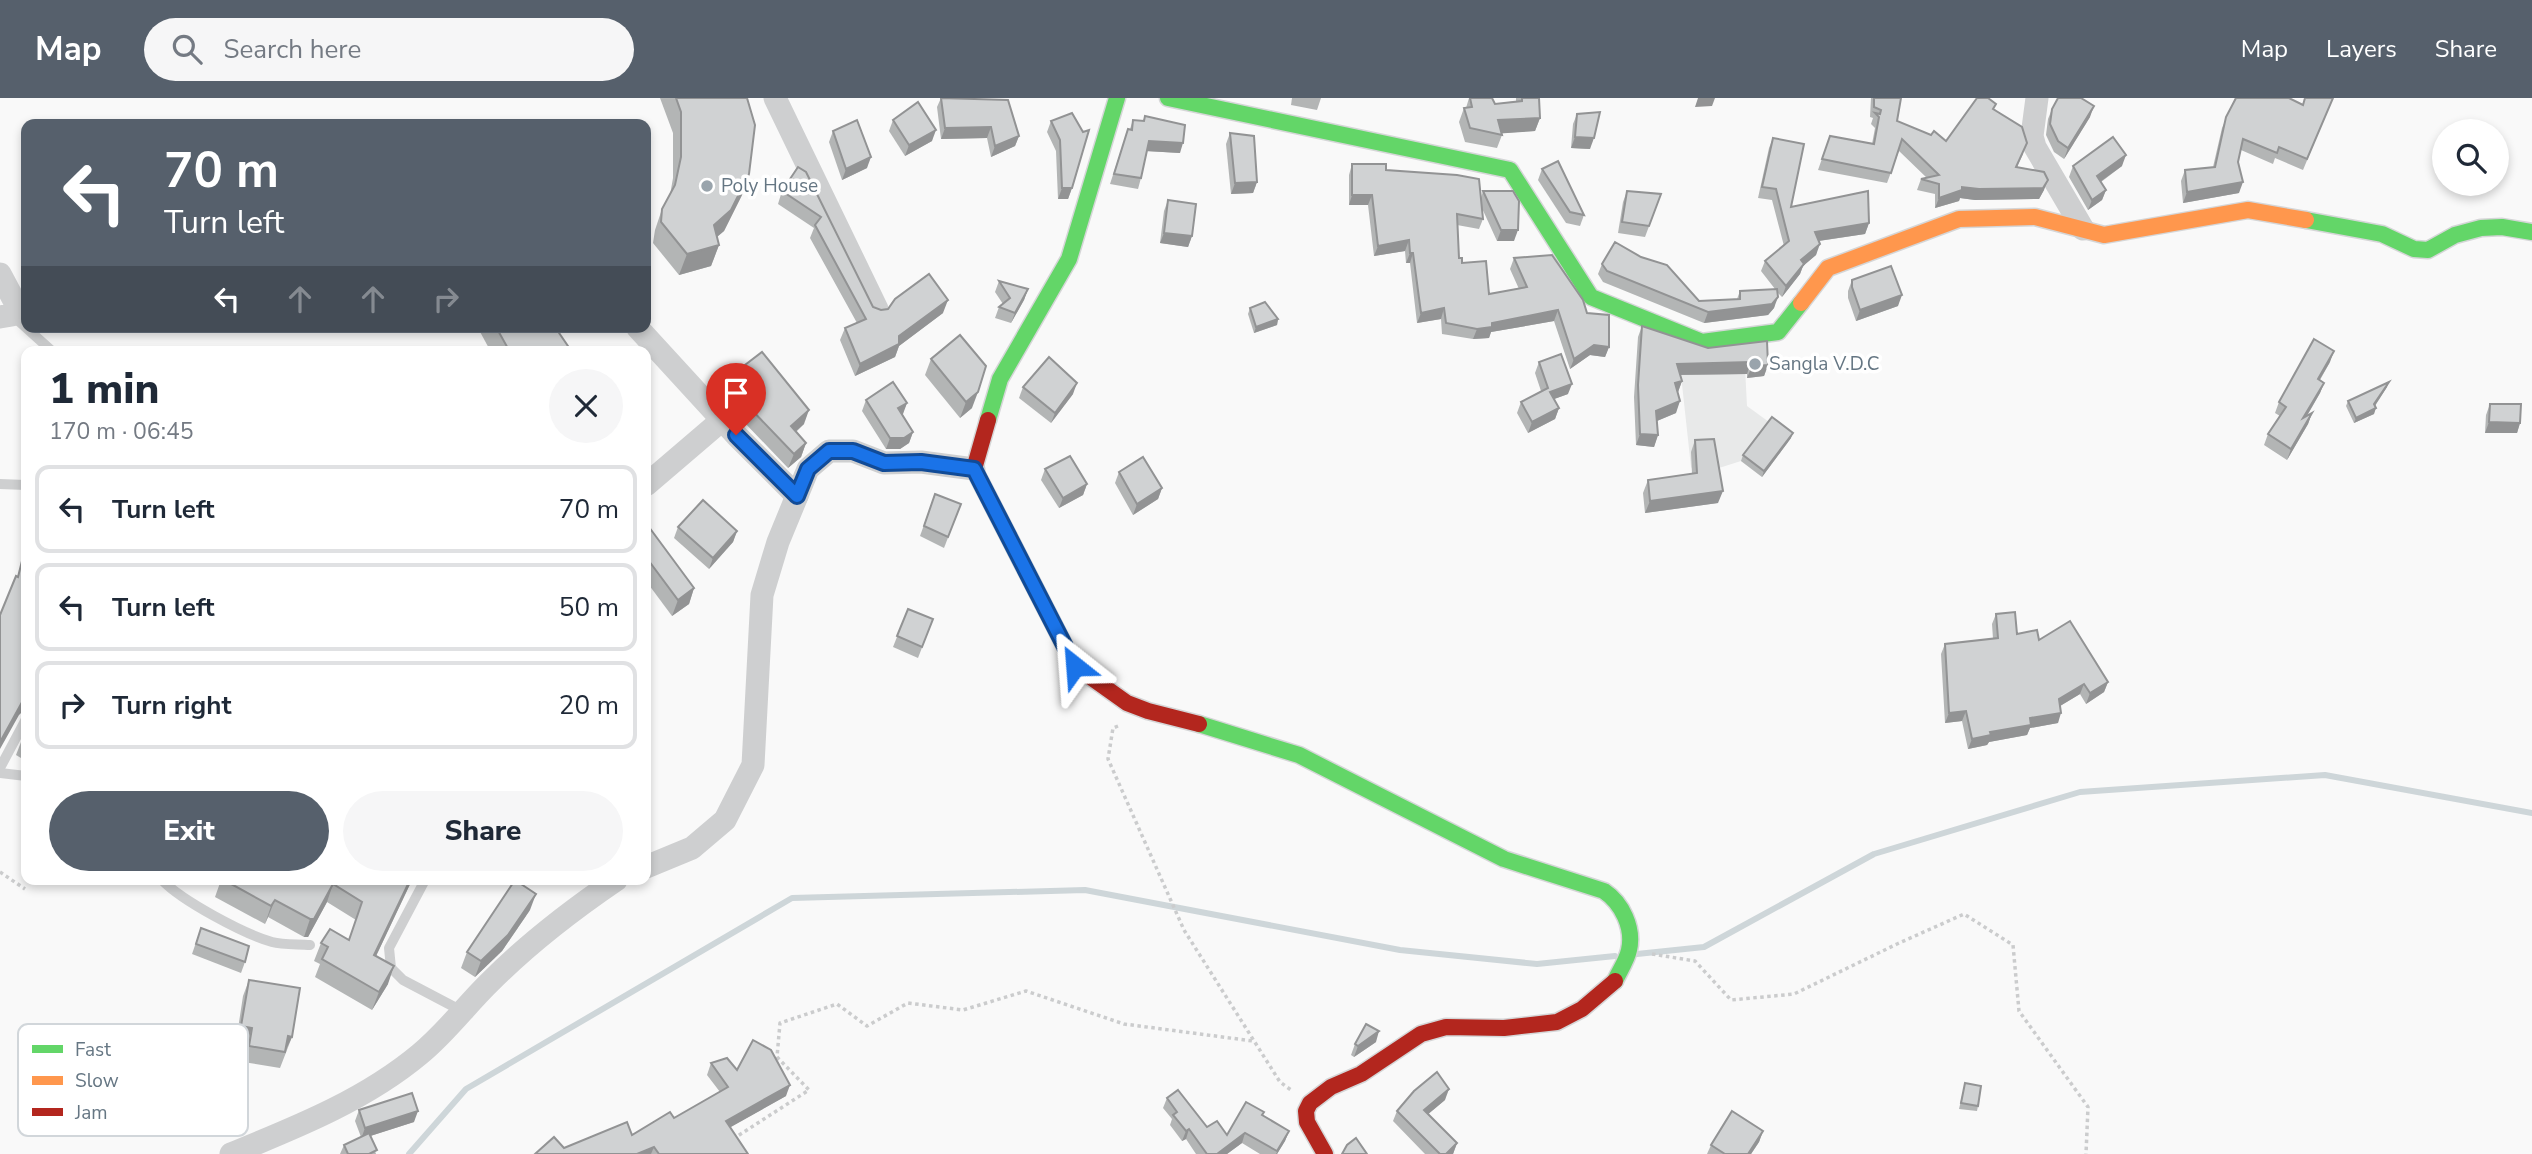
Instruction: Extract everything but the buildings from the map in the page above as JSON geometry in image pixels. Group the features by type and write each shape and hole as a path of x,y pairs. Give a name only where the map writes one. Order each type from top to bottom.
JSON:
{"street":[{"path":"775,98 877,309"},
{"path":"1117,98 1069,259 1000,379 974,469 1075,666 1128,703 1299,755 1504,859 1604,891 1615,898 1625,915 1629,931 1629,950 1615,981 1582,1009 1558,1022 1504,1028 1446,1027 1421,1034 1361,1074 1331,1087 1310,1102 1306,1111 1307,1122 1325,1154"},
{"path":"1168,98 1510,170 1591,297 1702,342 1778,332 1828,268 1959,219 2035,217 2104,235 2248,210 2382,233 2414,249 2428,250 2455,235 2481,228 2502,226 2532,232"},
{"path":"2037,98 2032,136 2035,147 2083,229"},
{"path":"0,274 16,304 6,316"},
{"path":"642,333 722,420 797,496"},
{"path":"651,481 722,420"},
{"path":"651,865 692,848 725,820 753,765 762,595 778,542 808,469 829,451 853,451 884,463 921,462 974,469"},
{"path":"231,1154 312,1119 377,1086 422,1053 492,980 568,913 609,885"}],"lane":[{"path":"6,316 21,327"},
{"path":"28,333 45,346"},
{"path":"0,484 21,485"},
{"path":"21,729 0,770 21,775"},
{"path":"169,885 209,913 273,943 310,945"},
{"path":"422,885 389,948 391,968 403,980 462,1011"}],"path":[{"path":"1148,711 1113,728 1108,759 1184,930 1280,1082 1310,1102"},
{"path":"0,872 25,889"},
{"path":"1629,950 1695,961 1731,1000 1794,994 1964,914 2013,946 2018,1012 2088,1107 2086,1154"},
{"path":"737,1147 732,1140 809,1090 777,1057 780,1023 837,1004 867,1026 908,1003 963,1010 1026,990 1124,1024 1253,1041"}],"shaded area":[{"path":"1744,348 1747,406 1791,438 1762,477 1741,461 1697,475 1691,467 1681,375 1681,350"}],"waterway":[{"path":"1637,954 1704,947 1874,854 2080,792 2325,775 2532,813"},
{"path":"409,1154 466,1089 792,898 1085,890 1400,950 1537,964 1615,956"}],"traffic: fast":[{"path":"988,420 1000,379 1069,259 1117,98"},
{"path":"1168,98 1510,170 1591,297 1702,342 1778,332 1801,303"},
{"path":"2306,220 2382,234 2414,249 2428,250 2455,235 2481,228 2502,227 2532,232"},
{"path":"1199,724 1299,755 1504,859 1604,891 1621,909 1630,933 1628,954 1615,981"}],"traffic: slow":[{"path":"1801,303 1828,268 1959,219 2035,217 2104,235 2248,210 2306,220"}],"traffic: jam":[{"path":"988,420 974,469 1075,666 1127,703 1199,724"},
{"path":"1325,1154 1307,1122 1306,1111 1310,1103 1331,1087 1361,1074 1421,1034 1446,1027 1504,1028 1557,1022 1582,1009 1615,981"}],"place":[{"name":"Poly House","path":"707,186"},
{"name":"Sangla V.D.C","path":"1755,364"}],"route":[{"path":"736,435 797,496 808,469 829,451 853,451 884,463 921,462 974,469 1075,666"}]}
